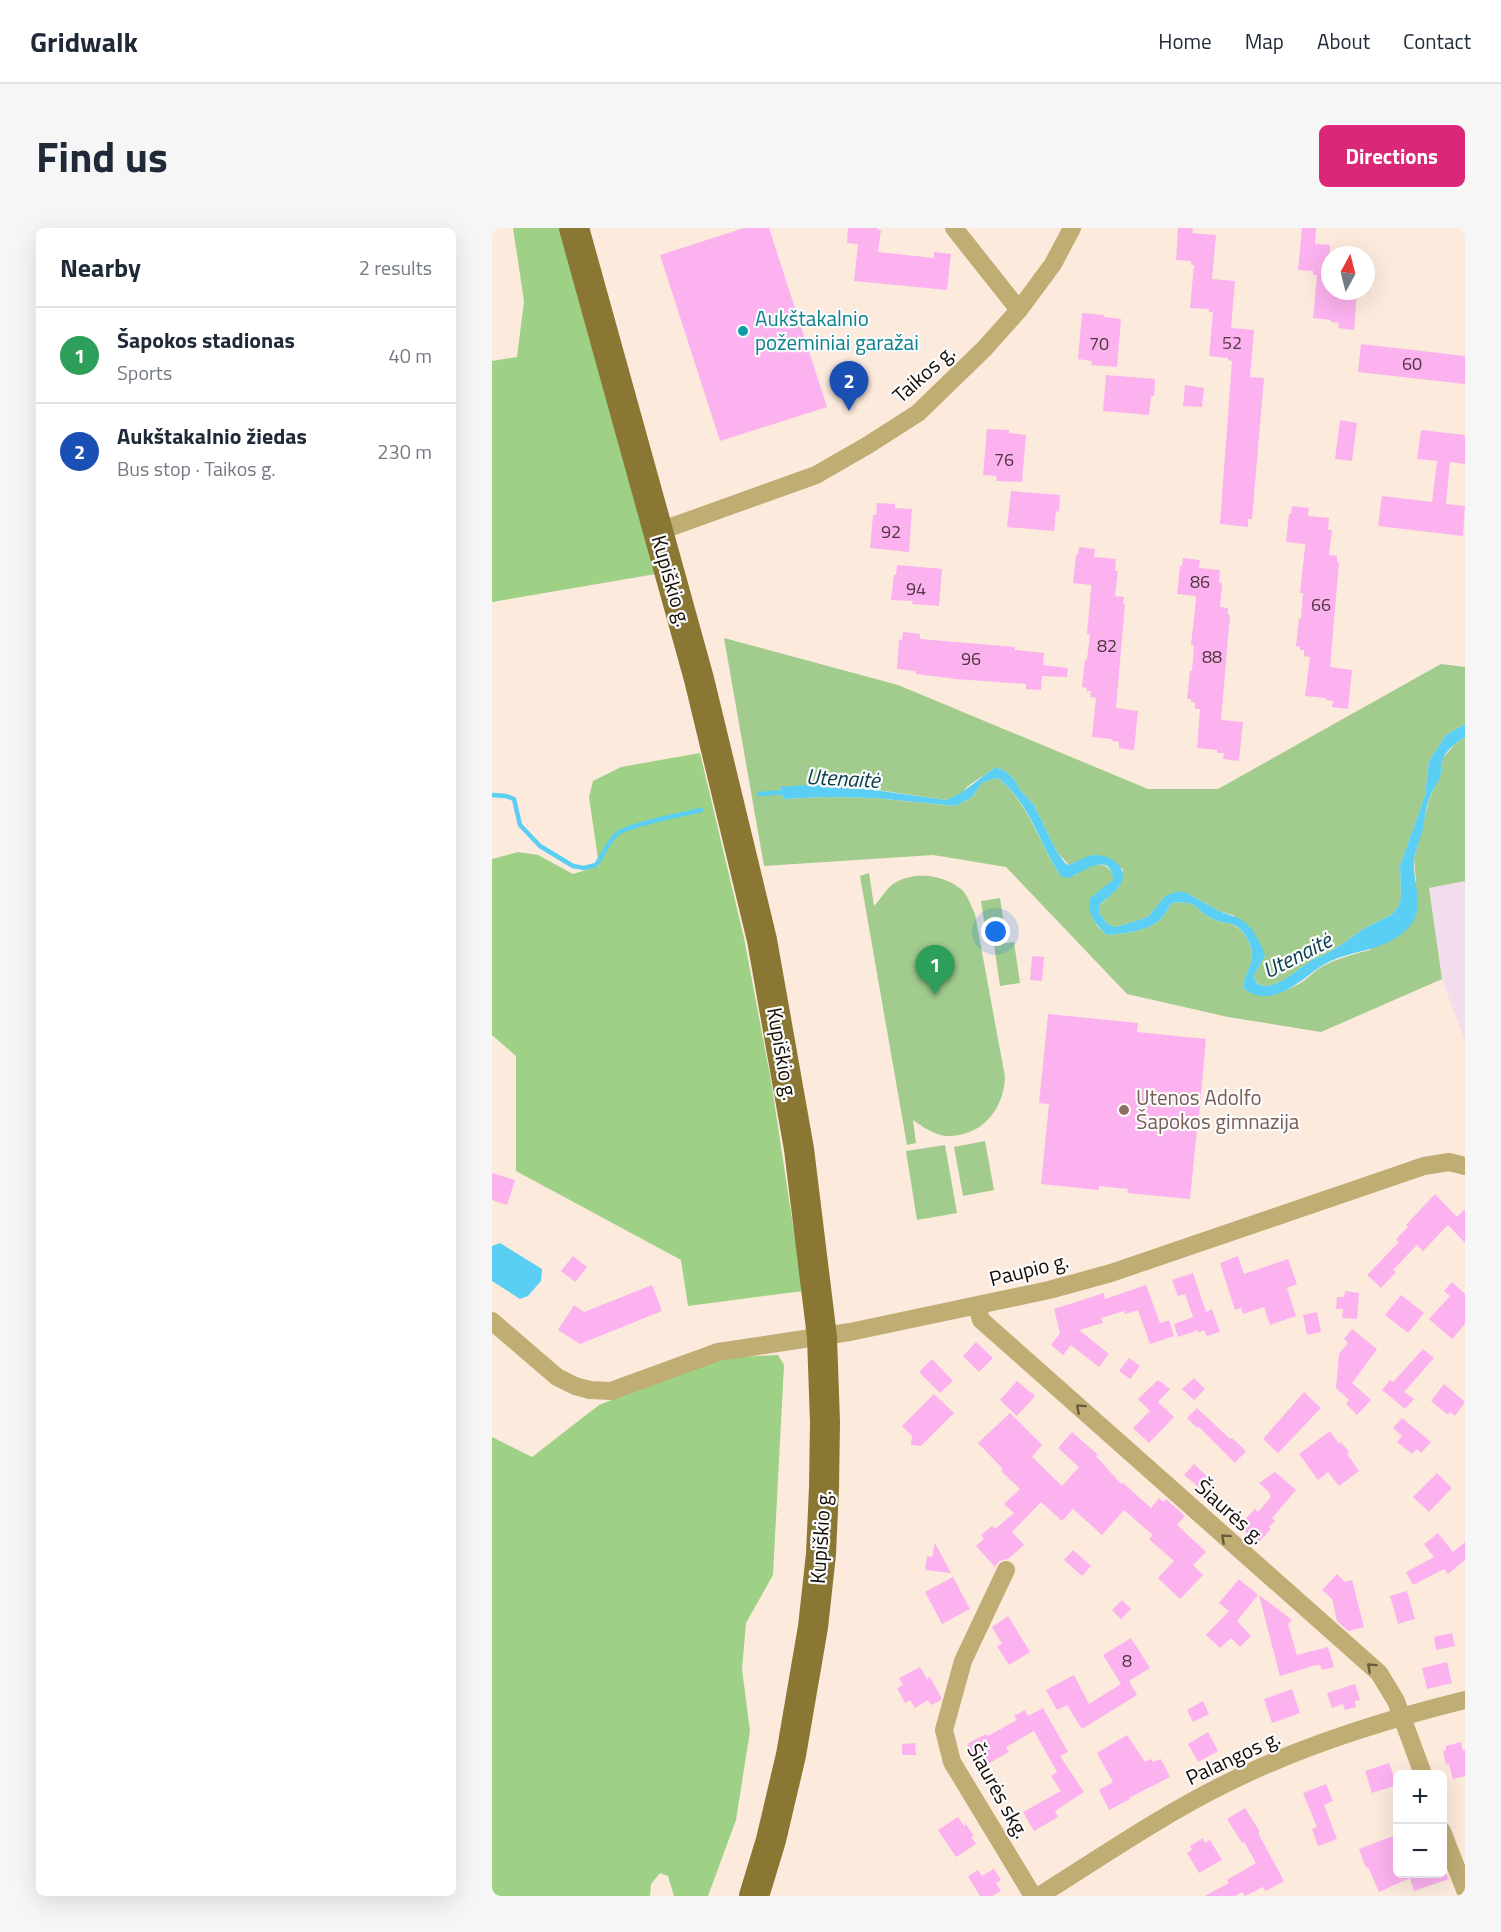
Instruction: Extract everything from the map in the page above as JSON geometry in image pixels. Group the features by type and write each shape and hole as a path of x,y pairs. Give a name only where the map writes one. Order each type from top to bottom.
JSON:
{"main road":[{"name":"Kupiškio g.","path":"574,228 699,679 762,940 799,1149 822,1337 825,1422 824,1488 821,1554 813,1627 790,1755 771,1840 754,1896"}],"street":[{"path":"954,228 1018,310"},
{"name":"Taikos g.","path":"657,532 816,475 918,413 984,350 1018,310 1053,264 1072,228"},
{"name":"Paupio g.","path":"492,1322 557,1377 590,1390 611,1391 718,1352 822,1337 1049,1290 1111,1273 1424,1166 1457,1164"},
{"name":"Šiaurės g.","path":"977,1306 981,1320 1379,1673 1388,1686 1402,1716 1422,1770"},
{"name":"Šiaurės skg.","path":"1006,1570 963,1661 944,1730 952,1762 1033,1896"},
{"name":"Palangos g.","path":"1039,1896 1145,1828 1227,1783 1328,1740 1402,1716 1465,1700"},
{"path":"1447,1842 1465,1890"}],"shaded area":[{"path":"1465,881 1465,1041 1442,979 1429,888"}],"green space":[{"path":"513,228 563,228 656,574 492,602 492,361 517,357 524,301"},
{"path":"724,638 898,685 1148,789 1218,789 1441,664 1465,667 1465,724 1446,735 1429,761 1425,795 1400,866 1401,898 1398,907 1391,915 1315,958 1282,981 1269,986 1260,985 1255,981 1254,974 1265,956 1233,915 1219,911 1187,893 1165,896 1148,917 1116,927 1107,924 1099,912 1099,906 1119,887 1123,869 1087,857 1069,865 1057,852 1034,805 1020,790 1014,779 996,767 968,786 960,795 946,800 819,784 780,788 783,799 875,798 956,806 972,797 983,782 998,778 1018,799 1061,877 1076,875 1084,868 1096,865 1110,869 1114,880 1090,898 1097,926 1107,935 1128,933 1150,926 1161,919 1172,903 1192,904 1213,919 1239,928 1248,940 1252,954 1244,989 1258,995 1266,995 1295,986 1330,963 1370,950 1416,881 1414,859 1430,797 1440,777 1443,758 1455,744 1465,737 1465,881 1429,888 1442,979 1321,1032 1228,1017 1127,994 1006,867 933,855 764,866"},
{"path":"700,753 744,938 771,1081 803,1291 688,1306 681,1260 516,1171 516,1056 492,1035 492,859 518,852 538,855 573,874 599,866 589,797 593,781 621,767"},
{"path":"869,873 874,906 893,884 909,877 927,876 945,880 961,889 975,914 1005,1077 1004,1089 995,1110 989,1119 970,1132 946,1136 929,1130 913,1120 916,1143 907,1145 860,876"},
{"path":"1000,898 1006,937 987,940 981,901"},
{"path":"1014,942 1020,983 1000,986 994,945"},
{"path":"985,1141 994,1190 963,1196 954,1147"},
{"path":"945,1145 957,1213 917,1220 906,1151"},
{"path":"778,1355 784,1365 773,1575 746,1623 742,1669 750,1731 736,1820 708,1896 674,1896 668,1876 660,1873 651,1884 650,1896 492,1896 492,1437 532,1457 599,1405 712,1358"}],"water":[{"path":"1465,724 1465,737 1452,746 1444,756 1440,777 1428,805 1414,859 1418,902 1415,918 1410,926 1390,942 1331,961 1294,986 1275,995 1265,996 1244,989 1244,981 1252,958 1250,944 1245,935 1239,928 1213,919 1192,904 1172,903 1161,919 1150,926 1128,933 1107,935 1093,918 1089,903 1090,898 1113,880 1108,866 1096,865 1070,878 1061,877 1018,799 998,778 983,782 972,797 956,806 875,798 783,799 780,787 819,784 846,786 946,800 966,789 996,767 1014,779 1020,790 1034,805 1057,852 1065,863 1069,865 1096,855 1112,859 1120,866 1123,876 1120,885 1099,906 1099,912 1107,924 1116,927 1148,917 1165,896 1178,891 1187,893 1219,911 1241,919 1252,929 1265,956 1254,975 1255,981 1259,985 1269,986 1282,981 1315,958 1391,915 1398,907 1401,898 1400,866 1425,795 1429,761 1446,735"},
{"path":"500,1243 542,1269 541,1281 528,1296 520,1299 492,1281 492,1246"}],"building":[{"name":"Aukštakalnio požeminiai garažai","path":"744,228 769,228 827,407 720,441 660,255"},
{"path":"848,228 881,230 878,252 934,258 934,252 951,254 947,290 854,281 858,244 847,243"},
{"path":"1178,228 1193,228 1192,233 1216,235 1212,279 1235,281 1231,328 1254,330 1250,377 1264,378 1252,519 1248,519 1248,527 1220,524 1232,361 1228,358 1209,356 1213,312 1209,312 1209,309 1190,308 1194,265 1191,265 1191,261 1176,260"},
{"path":"1302,228 1316,228 1315,244 1330,245 1321,246 1321,300 1356,300 1354,330 1338,328 1339,323 1331,322 1331,320 1313,318 1317,275 1313,275 1313,271 1298,270"},
{"path":"1082,313 1121,319 1117,367 1091,365 1092,361 1078,359"},
{"path":"1361,344 1465,356 1465,384 1358,372"},
{"path":"1106,375 1155,379 1154,396 1151,396 1149,415 1103,411"},
{"path":"1185,385 1204,388 1202,407 1183,406"},
{"path":"1340,420 1357,423 1352,461 1335,459"},
{"path":"987,429 1009,430 1009,433 1026,435 1022,482 996,481 997,476 983,475"},
{"path":"1421,430 1465,435 1465,464 1450,462 1446,504 1465,506 1463,536 1378,526 1382,496 1432,502 1437,461 1417,459"},
{"path":"1011,491 1060,495 1059,512 1056,511 1054,531 1007,527"},
{"path":"877,503 895,504 895,508 912,509 909,552 870,548 873,515 876,515"},
{"path":"1292,506 1309,508 1308,516 1329,518 1328,530 1332,530 1329,555 1337,556 1339,563 1330,667 1352,670 1348,709 1332,707 1333,701 1326,700 1326,698 1305,696 1310,657 1304,656 1304,650 1296,646 1299,618 1301,619 1303,593 1300,593 1305,544 1286,542"},
{"path":"1079,547 1095,549 1094,557 1116,559 1115,571 1118,571 1115,596 1124,597 1123,603 1125,604 1116,708 1138,711 1134,750 1119,748 1119,742 1112,741 1112,739 1092,737 1096,698 1090,697 1091,691 1086,691 1087,688 1082,687 1090,634 1087,634 1091,585 1073,583"},
{"path":"1183,558 1200,560 1199,568 1220,570 1219,582 1222,583 1220,607 1228,608 1228,615 1230,615 1221,720 1243,722 1239,761 1223,759 1224,753 1217,753 1217,750 1197,748 1200,709 1195,709 1195,703 1187,699 1190,671 1192,671 1194,645 1191,645 1196,600 1195,596 1177,594"},
{"path":"897,565 942,569 939,606 891,600"},
{"path":"903,632 920,634 920,639 1015,647 1015,650 1044,653 1043,665 1068,668 1067,677 1042,676 1041,690 1026,689 1026,684 956,679 897,669 899,640 902,640"},
{"path":"1032,956 1044,957 1042,981 1030,980"},
{"name":"Utenos Adolfo Šapokos gimnazija","path":"1048,1014 1138,1023 1137,1032 1206,1039 1199,1117 1202,1117 1201,1129 1197,1129 1190,1199 1127,1193 1128,1189 1099,1186 1099,1190 1041,1184 1049,1104 1039,1103"},
{"path":"492,1173 515,1180 507,1205 492,1200"},
{"path":"1435,1194 1457,1217 1465,1209 1465,1243 1448,1225 1423,1251 1417,1245 1393,1270 1396,1272 1381,1288 1367,1275 1399,1242 1396,1239 1408,1227 1406,1225"},
{"path":"573,1256 587,1267 575,1282 561,1271"},
{"path":"1238,1256 1244,1274 1288,1259 1297,1284 1287,1288 1296,1316 1270,1325 1264,1307 1243,1314 1241,1308 1235,1310 1220,1263"},
{"path":"1193,1273 1206,1312 1212,1309 1220,1332 1207,1336 1204,1330 1198,1333 1198,1330 1178,1337 1174,1324 1193,1317 1185,1294 1178,1296 1172,1280"},
{"path":"1452,1282 1465,1294 1465,1324 1452,1339 1429,1319 1450,1296 1444,1291"},
{"path":"652,1285 662,1311 580,1344 558,1330 574,1305 584,1312"},
{"path":"1146,1285 1160,1323 1169,1320 1174,1336 1150,1344 1138,1310 1125,1314 1124,1311 1101,1318 1103,1323 1079,1330 1109,1354 1099,1367 1071,1345 1063,1355 1051,1345 1060,1333 1054,1309 1104,1293 1105,1299"},
{"path":"1345,1291 1359,1293 1357,1319 1342,1318 1343,1309 1336,1309 1337,1297 1344,1297"},
{"path":"1401,1295 1424,1313 1408,1333 1385,1315"},
{"path":"1317,1312 1321,1332 1307,1335 1303,1315"},
{"path":"1352,1329 1377,1349 1352,1383 1371,1400 1357,1415 1346,1404 1349,1400 1336,1388 1339,1354 1348,1343 1344,1339"},
{"path":"976,1342 993,1358 979,1372 963,1356"},
{"path":"1423,1349 1434,1358 1404,1392 1414,1399 1405,1409 1382,1390 1390,1380 1393,1382"},
{"path":"1129,1358 1140,1366 1130,1379 1119,1371"},
{"path":"932,1359 953,1381 940,1393 919,1372"},
{"path":"1194,1378 1205,1389 1194,1400 1182,1389"},
{"path":"1158,1380 1170,1389 1158,1402 1174,1417 1149,1443 1133,1428 1150,1411 1138,1399"},
{"path":"1017,1381 1035,1396 1017,1416 1000,1400"},
{"path":"1444,1384 1465,1402 1455,1416 1450,1412 1448,1415 1431,1401"},
{"path":"1304,1392 1321,1408 1278,1453 1263,1439"},
{"path":"934,1394 954,1413 921,1446 911,1445 912,1436 902,1426"},
{"path":"1197,1408 1246,1451 1235,1463 1187,1418"},
{"path":"1010,1413 1042,1445 1032,1457 1062,1486 1079,1467 1058,1448 1072,1432 1098,1455 1096,1456 1121,1484 1122,1482 1151,1508 1159,1498 1163,1502 1166,1499 1185,1516 1177,1525 1206,1552 1193,1565 1203,1575 1180,1599 1158,1578 1174,1561 1149,1539 1153,1535 1124,1510 1102,1535 1073,1509 1062,1521 1041,1502 1012,1532 1024,1545 1008,1559 999,1561 995,1567 976,1546 984,1539 981,1535 992,1526 995,1529 1014,1513 1004,1504 1020,1489 1001,1471 1003,1469 978,1443"},
{"path":"1402,1418 1431,1442 1421,1453 1417,1449 1412,1454 1397,1442 1402,1436 1393,1428"},
{"path":"1330,1431 1339,1444 1341,1442 1349,1452 1347,1454 1359,1471 1339,1486 1328,1472 1318,1480 1299,1454"},
{"path":"1194,1464 1209,1478 1200,1488 1184,1475"},
{"path":"1275,1472 1296,1490 1272,1518 1275,1521 1269,1527 1271,1529 1257,1544 1239,1525 1255,1509 1258,1512 1271,1497 1270,1493 1259,1483"},
{"path":"1437,1473 1452,1488 1429,1512 1413,1497"},
{"path":"1438,1533 1453,1552 1465,1542 1465,1560 1448,1574 1444,1569 1413,1585 1406,1572 1434,1557 1424,1544"},
{"path":"935,1543 951,1573 925,1570 927,1556 932,1557"},
{"path":"1073,1550 1091,1566 1082,1576 1064,1560"},
{"path":"1337,1574 1345,1582 1352,1580 1364,1627 1348,1631 1337,1621 1332,1599 1322,1590"},
{"path":"953,1577 970,1609 942,1624 925,1592"},
{"path":"1239,1579 1258,1595 1237,1621 1251,1636 1240,1647 1231,1638 1220,1648 1206,1635 1229,1611 1219,1603"},
{"path":"1407,1591 1415,1619 1398,1624 1390,1596"},
{"path":"1259,1595 1292,1620 1288,1624 1297,1655 1328,1647 1334,1667 1322,1670 1320,1665 1316,1665 1280,1676"},
{"path":"1122,1600 1131,1609 1121,1619 1112,1610"},
{"path":"1008,1616 1030,1652 1009,1665 997,1646 1002,1644 992,1627"},
{"path":"1452,1633 1455,1646 1436,1650 1434,1637"},
{"path":"1131,1638 1150,1668 1129,1681 1137,1695 1082,1729 1067,1705 1057,1710 1046,1690 1074,1675 1089,1704 1121,1684 1103,1655"},
{"path":"1447,1662 1452,1683 1427,1689 1422,1668"},
{"path":"920,1667 927,1679 930,1677 941,1700 931,1705 928,1700 915,1708 910,1700 905,1703 897,1688 903,1685 899,1678"},
{"path":"1355,1684 1360,1700 1355,1701 1356,1707 1345,1710 1343,1704 1332,1708 1327,1693"},
{"path":"1292,1689 1300,1713 1272,1723 1264,1699"},
{"path":"1203,1701 1209,1714 1193,1722 1187,1710"},
{"path":"1043,1708 1068,1752 1060,1756 1084,1792 1055,1811 1058,1817 1034,1831 1023,1812 1061,1791 1051,1776 1057,1772 1034,1731 1006,1747 1009,1752 986,1765 985,1763 980,1766 967,1744 986,1734 988,1736 1017,1720 1014,1716 1025,1710 1028,1716"},
{"path":"1208,1732 1218,1751 1198,1762 1188,1744"},
{"path":"1127,1735 1145,1762 1151,1759 1153,1762 1161,1759 1170,1777 1109,1810 1099,1790 1113,1782 1097,1753"},
{"path":"1461,1742 1463,1751 1465,1750 1465,1776 1453,1779 1449,1764 1446,1765 1443,1751 1446,1750 1446,1746"},
{"path":"915,1743 916,1755 902,1755 902,1744"},
{"path":"1389,1763 1393,1774 1393,1786 1372,1793 1365,1771"},
{"path":"1326,1784 1333,1801 1324,1805 1337,1839 1318,1846 1312,1829 1317,1827 1303,1793"},
{"path":"1245,1808 1260,1832 1258,1833 1284,1881 1266,1891 1263,1887 1245,1896 1242,1892 1235,1896 1205,1896 1229,1883 1227,1880 1256,1863 1227,1819"},
{"path":"958,1817 974,1836 971,1837 976,1844 956,1857 938,1830"},
{"path":"1393,1836 1393,1878 1410,1878 1379,1892 1359,1849"},
{"path":"1203,1838 1205,1843 1210,1840 1222,1860 1199,1873 1187,1853 1192,1850 1190,1846"},
{"path":"994,1869 1001,1880 996,1883 1001,1891 992,1896 980,1896 968,1876 978,1870 982,1876"},
{"path":"1447,1876 1449,1879 1414,1891 1410,1878 1447,1878"}],"waterway":[{"name":"Utenaitė","path":"759,794 786,792"},
{"name":"Utenaitė","path":"492,795 514,799 520,825 540,846 573,866 584,868 596,865 612,840 625,829 701,810"}],"place":[{"name":"Aukštakalnio požeminiai garažai","path":"743,331"},
{"name":"Aukštakalnio žiedas","path":"849,411"},
{"name":"Šapokos stadionas","path":"935,995"},
{"name":"Utenos Adolfo Šapokos gimnazija","path":"1124,1110"}]}
